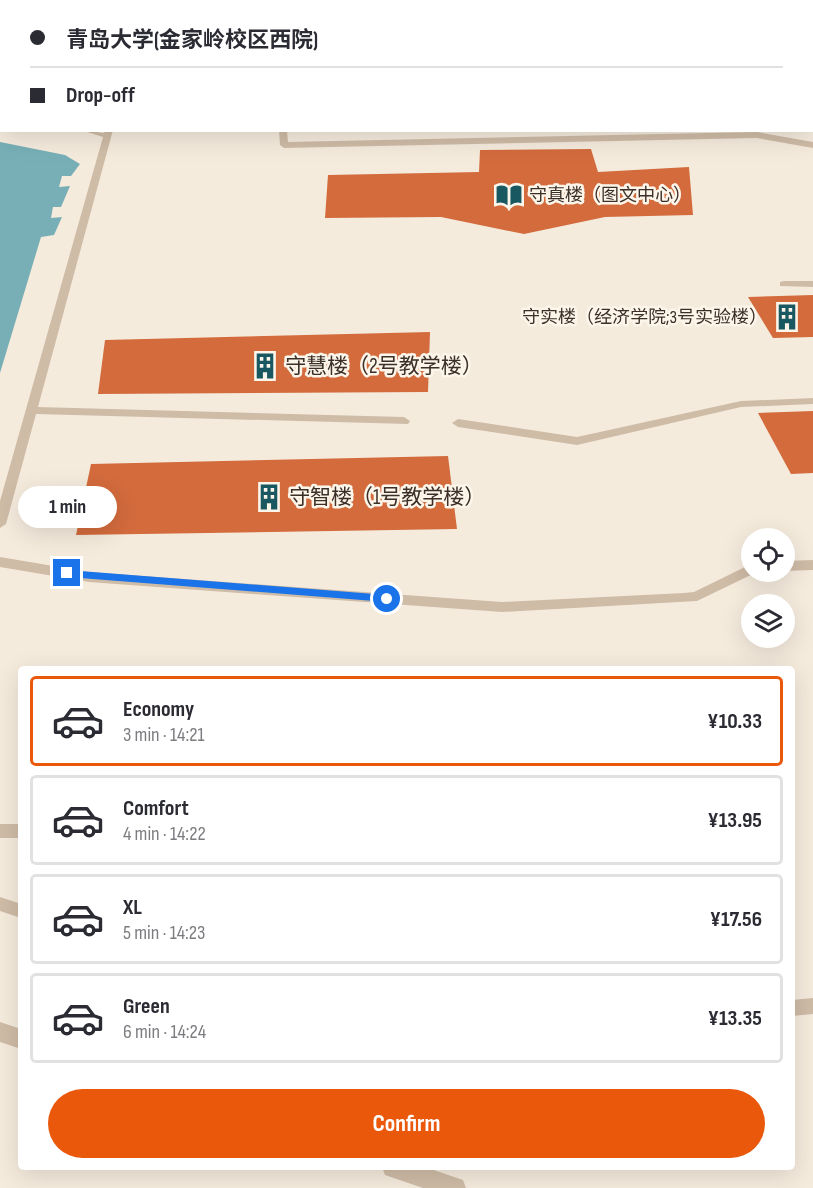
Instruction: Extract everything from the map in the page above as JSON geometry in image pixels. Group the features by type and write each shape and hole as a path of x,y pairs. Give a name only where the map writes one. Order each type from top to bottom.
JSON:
{"street":[{"path":"0,1032 18,1039"},
{"path":"402,1170 455,1188"}],"lane":[{"path":"284,132 284,145 675,134 757,135 813,145"},
{"path":"0,524 108,133"},
{"path":"784,284 813,284"},
{"path":"458,423 577,441 741,404 813,401"},
{"path":"31,410 404,421"},
{"path":"0,562 89,577 502,607 684,598 697,596 741,574"},
{"path":"795,566 813,565"},
{"path":"0,831 18,831"},
{"path":"0,904 18,909"},
{"path":"795,1008 813,1006"}],"water":[{"path":"0,142 65,155 80,164 71,176 62,176 59,187 70,186 61,207 53,207 51,218 62,217 54,235 41,237 0,373"}],"building":[{"name":"守真楼（图文中心）","path":"591,149 598,172 689,167 693,215 605,217 524,234 441,217 325,218 328,175 479,172 480,150"},
{"name":"守实楼（经济学院;3号实验楼）","path":"813,295 813,337 773,338 748,297"},
{"name":"守慧楼（2号教学楼）","path":"430,332 428,392 98,394 105,340"},
{"path":"813,411 813,473 791,474 758,413"},
{"name":"守智楼（1号教学楼）","path":"448,456 457,529 76,535 91,464"}],"place":[{"name":"守真楼（图文中心）","path":"509,195"},
{"name":"守实楼（经济学院;3号实验楼）","path":"787,317"},
{"name":"守慧楼（2号教学楼）","path":"265,366"},
{"name":"守智楼（1号教学楼）","path":"269,497"}],"route":[{"path":"67,573 89,577 387,599"}]}
